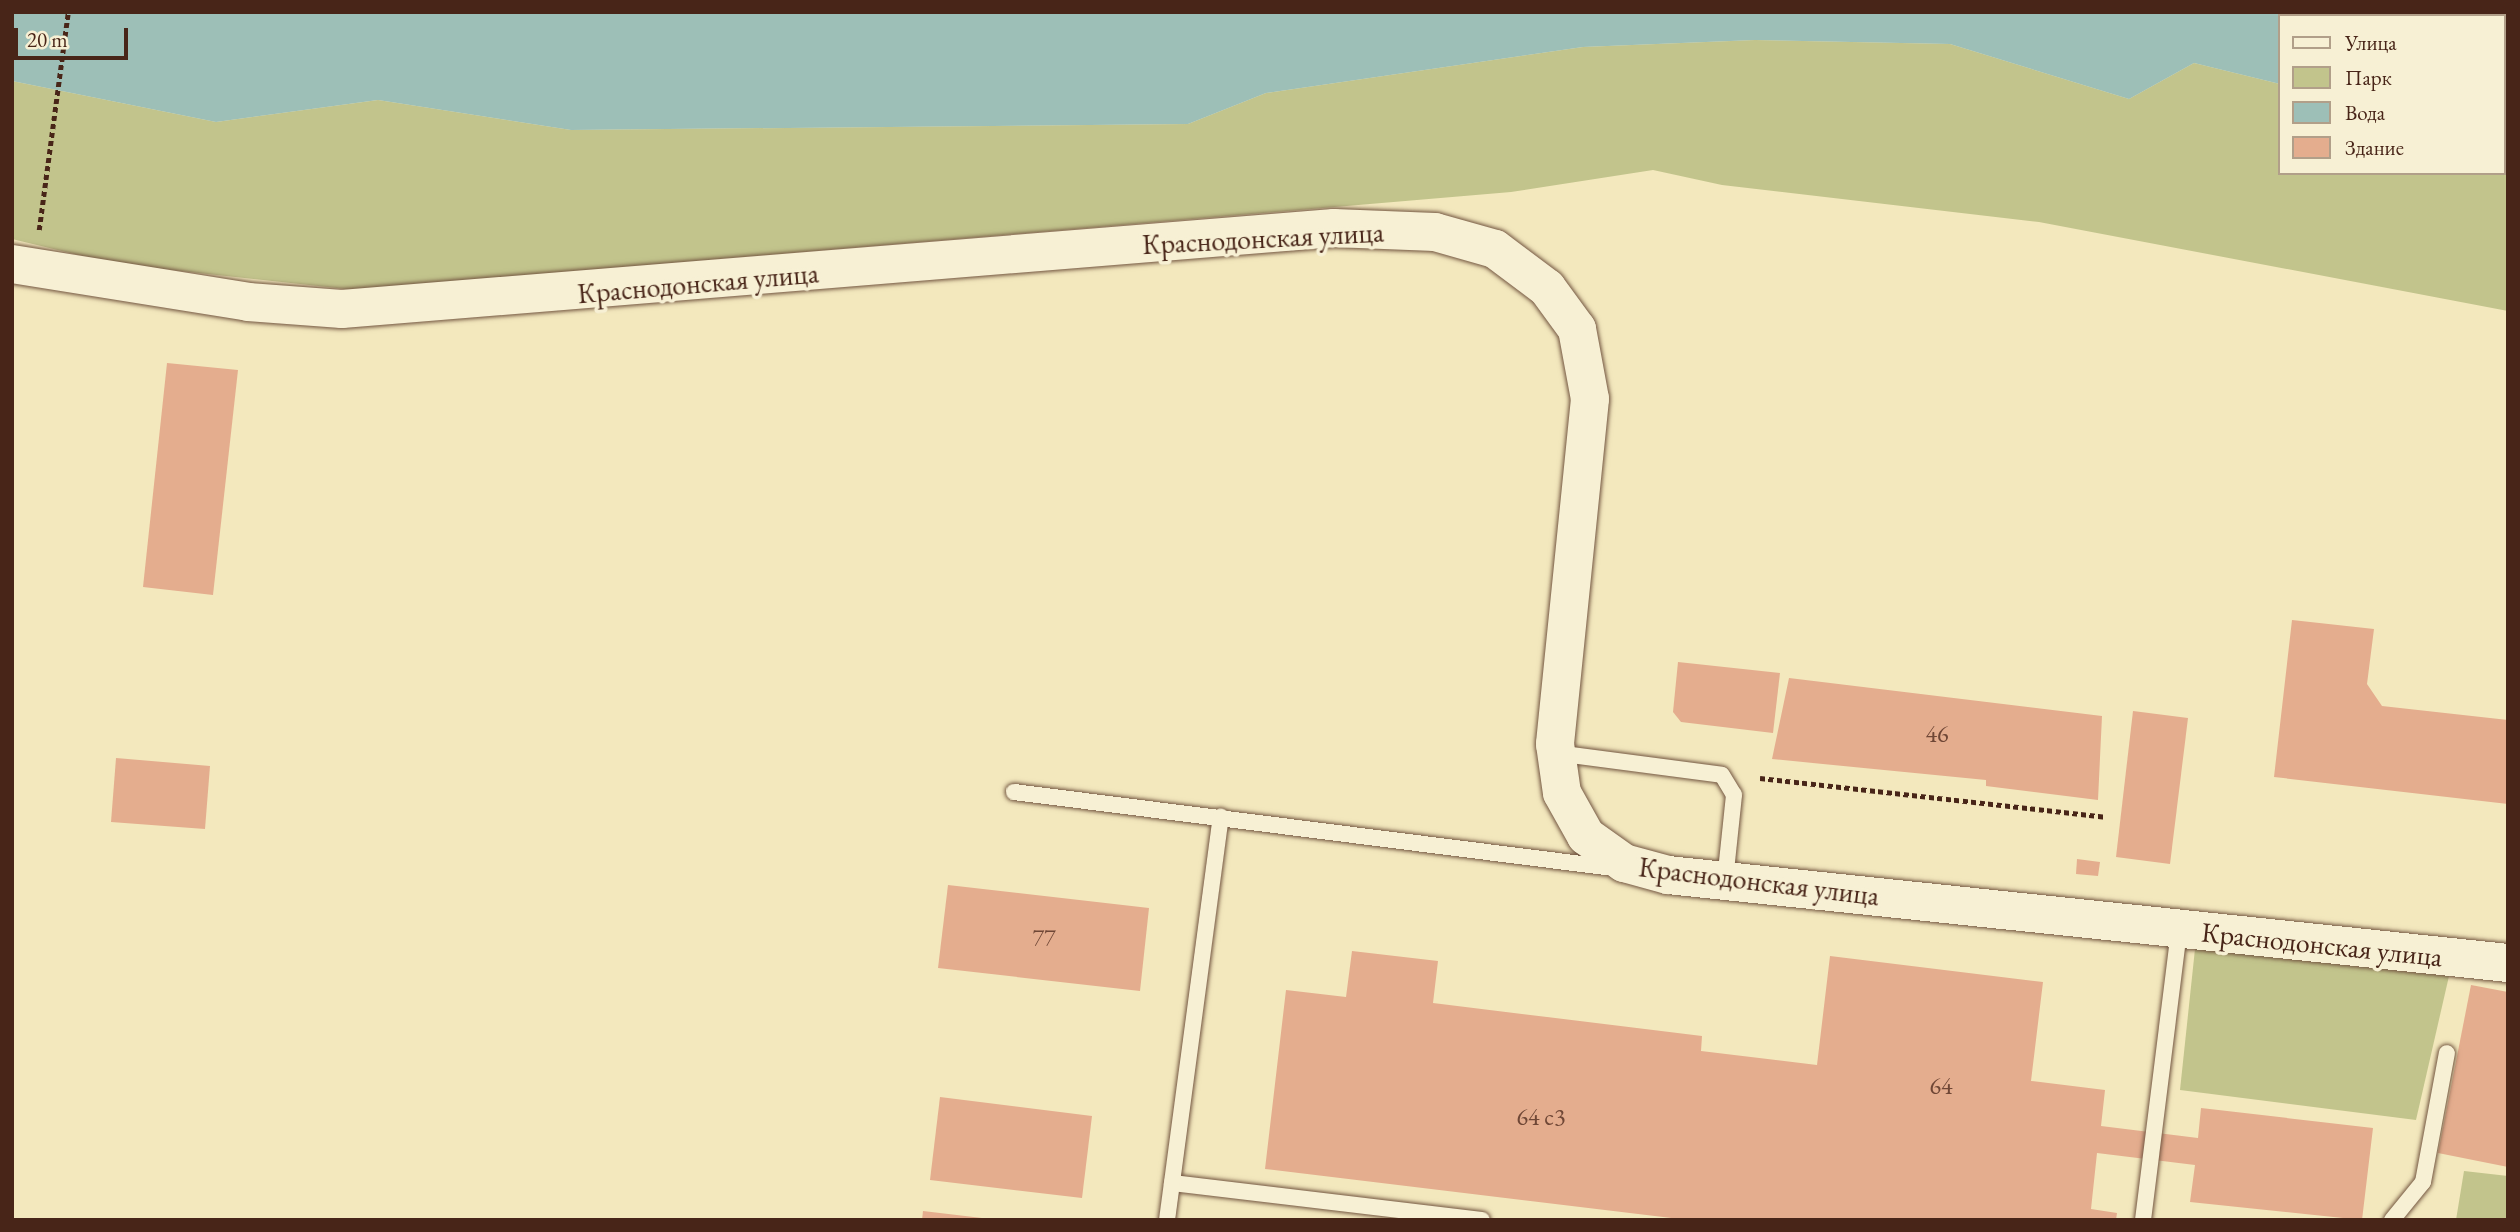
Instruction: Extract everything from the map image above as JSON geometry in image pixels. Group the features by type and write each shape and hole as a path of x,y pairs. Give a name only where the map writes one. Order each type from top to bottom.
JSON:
{"street":[{"name":"Краснодонская улица","path":"25,254 248,302 342,309 1334,228 1434,232 1495,249 1547,288 1577,329 1590,399 1556,753 1562,793 1586,836 1624,863 1668,875 2508,963"}],"lane":[{"path":"1556,753 1722,775 1734,795 1725,881"},
{"path":"1014,792 1668,875"},
{"path":"1167,1220 1221,817"},
{"path":"2143,1220 2179,929"},
{"path":"2392,1220 2423,1182 2447,1053"},
{"path":"1172,1183 1482,1220"}],"path":[{"path":"25,254 68,12"},
{"path":"1760,778 2105,817"}],"green space":[{"path":"1755,40 1950,44 2129,99 2194,63 2278,84 2278,175 2508,174 2508,311 2039,222 1722,185 1653,170 1511,192 355,290 116,264 12,239 12,81 216,122 378,100 571,130 1188,124 1266,93 1583,47"},
{"path":"2195,949 2449,976 2416,1120 2180,1090"},
{"path":"2464,1171 2508,1176 2508,1220 2456,1220"}],"water":[{"path":"12,12 2508,12 2508,174 2506,14 2278,14 2278,84 2194,63 2129,99 1950,44 1755,40 1583,47 1266,93 1188,124 571,130 378,100 216,122 12,81"}],"building":[{"path":"167,363 238,370 213,595 143,587"},
{"path":"2292,620 2374,629 2367,684 2382,706 2508,720 2508,804 2274,777"},
{"path":"1678,662 1780,673 1773,733 1681,722 1673,712"},
{"path":"1789,678 2102,716 2098,800 1986,786 1986,780 1772,759"},
{"path":"2133,711 2188,718 2170,864 2116,857"},
{"path":"116,758 210,766 205,829 111,822"},
{"path":"2077,859 2100,862 2098,876 2076,874"},
{"path":"948,885 1149,908 1140,991 938,968"},
{"path":"1352,951 1438,961 1433,1003 1702,1036 1701,1051 1817,1065 1830,956 2043,982 2031,1081 2105,1090 2101,1126 2198,1138 2201,1108 2373,1128 2362,1220 2190,1202 2195,1165 2097,1153 2091,1209 2117,1213 2116,1220 1688,1220 1265,1169 1286,990 1346,997"},
{"path":"2471,985 2508,992 2508,1167 2438,1153"},
{"path":"940,1097 1092,1116 1082,1198 930,1180"},
{"path":"923,1211 982,1218 982,1220 922,1220"}]}
